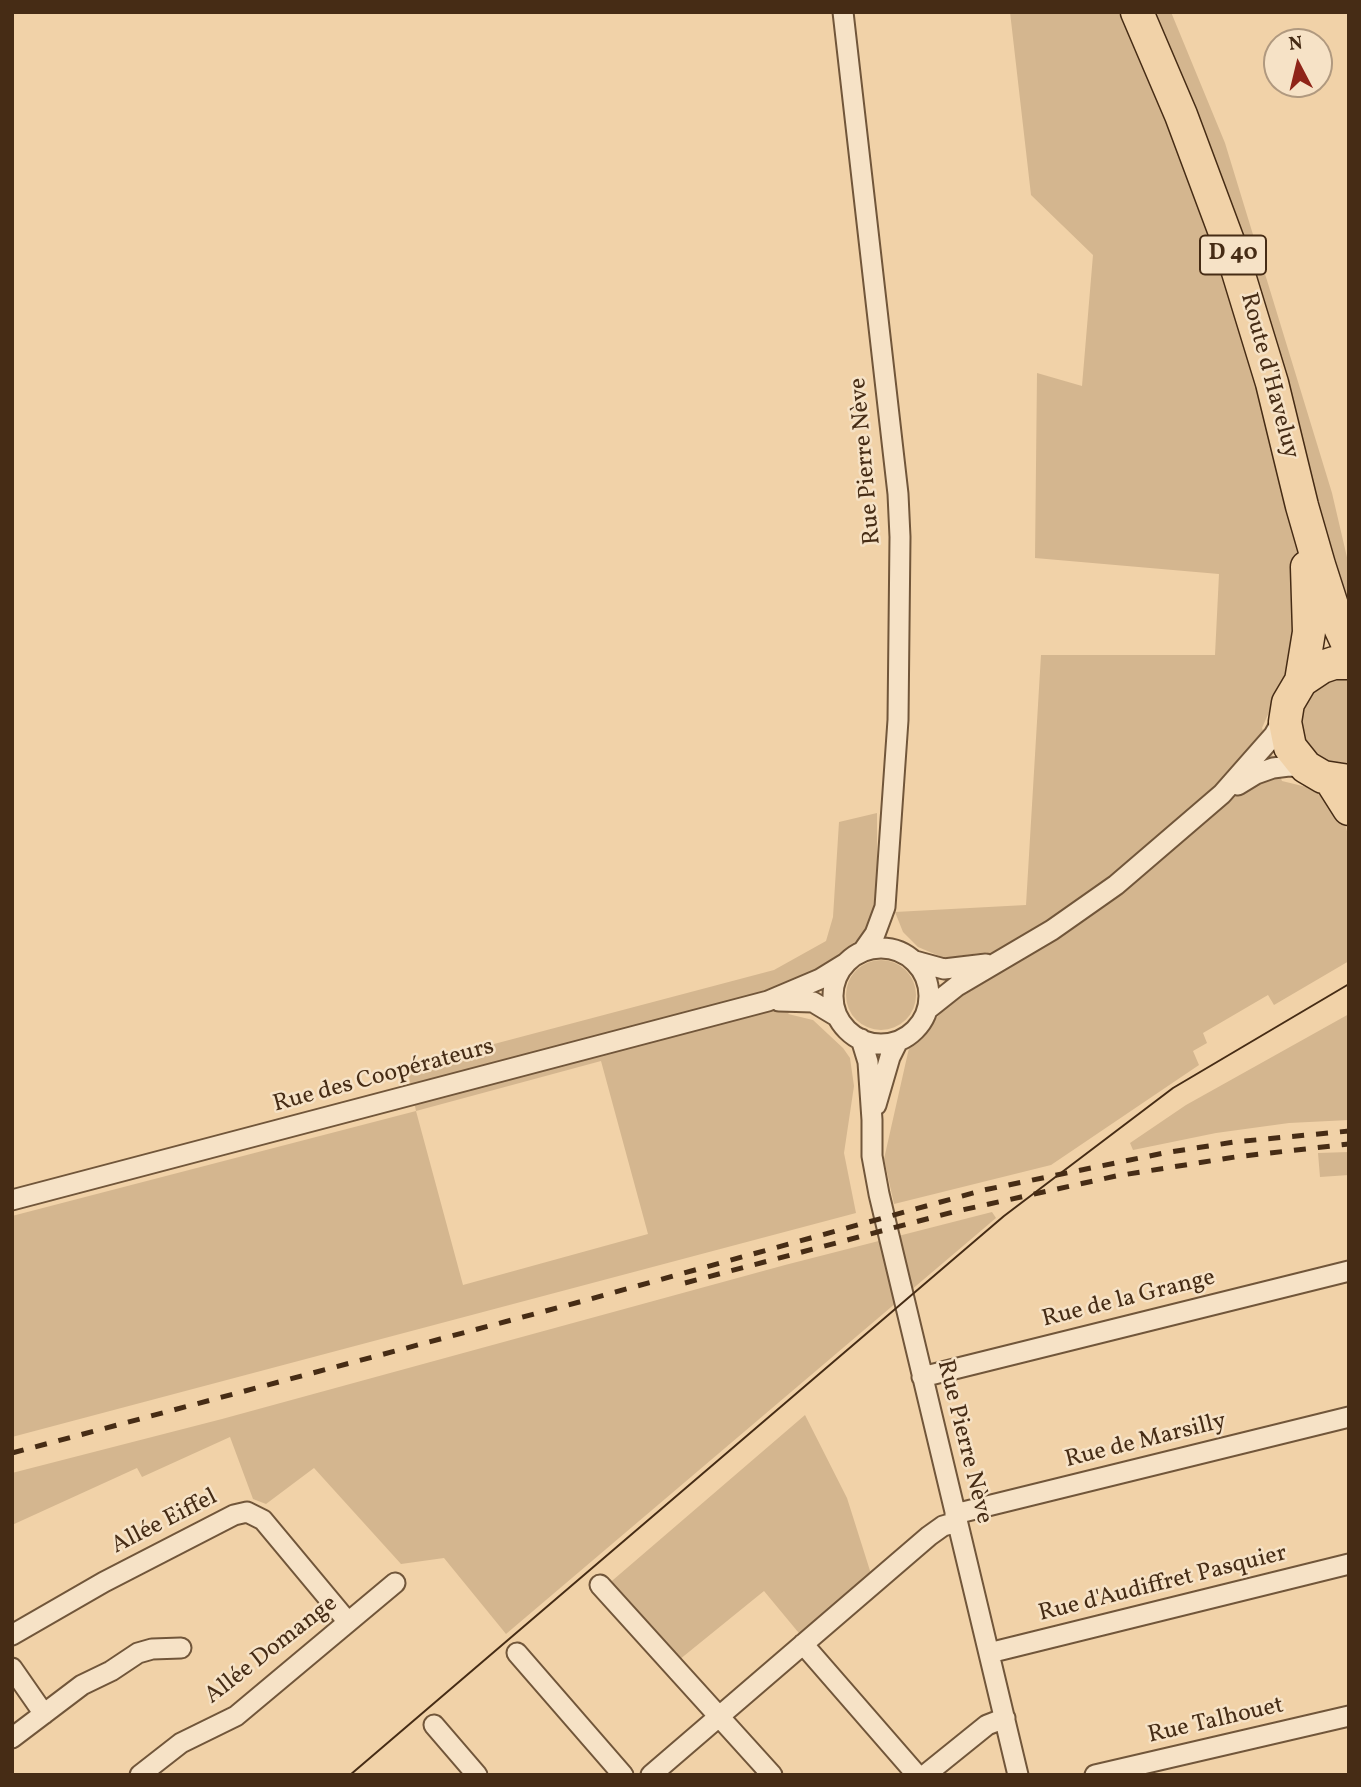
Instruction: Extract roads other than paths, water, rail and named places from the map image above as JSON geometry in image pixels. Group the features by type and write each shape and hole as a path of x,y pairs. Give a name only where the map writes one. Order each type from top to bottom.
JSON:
{"main road":[{"name":"Route d'Haveluy","path":"1137,12 1189,135 1239,273 1272,383 1302,506 1332,608 1349,647"},
{"name":"Route d'Haveluy","path":"1285,716 1290,697 1301,681 1307,654 1310,609 1302,506"},
{"path":"1301,681 1322,667 1349,663"},
{"path":"1285,716 1290,747 1328,776 1349,809"}],"street":[{"name":"Rue Pierre Nève","path":"843,12 899,507 898,720 885,907 888,927 908,956"},
{"path":"998,961 952,969 882,947 863,951 846,963 838,975 834,1003 838,1017 850,1032 861,1039 879,1044 898,1041 915,1031 928,1009 941,996 1052,930 1108,891 1222,794 1274,735 1285,716"},
{"path":"1222,794 1264,771 1289,766 1328,776"},
{"name":"Rue Pierre Nève","path":"863,951 875,934 885,907"},
{"path":"908,956 923,971 928,983 928,1009"},
{"name":"Rue des Coopérateurs","path":"12,1200 768,1001 820,979 846,963"},
{"name":"Rue des Coopérateurs","path":"768,1001 813,1002 838,1017"},
{"name":"Rue Pierre Nève","path":"861,1039 868,1062 873,1167 1018,1775"},
{"name":"Rue Pierre Nève","path":"872,1120 887,1066 898,1041"},
{"name":"Rue de la Grange","path":"922,1377 1349,1271"},
{"name":"Rue de Marsilly","path":"651,1775 936,1531 956,1518 1349,1417"},
{"name":"Allée Eiffel","path":"12,1635 104,1581 226,1518 247,1513 262,1520 348,1622"},
{"name":"Rue d'Audiffret Pasquier","path":"989,1653 1349,1564"},
{"name":"Allée Domange","path":"140,1775 181,1743 236,1716 395,1583"},
{"path":"600,1585 772,1775"},
{"path":"803,1644 917,1775"},
{"path":"12,1738 89,1680 111,1671 138,1653 181,1648"},
{"path":"517,1653 623,1775"},
{"path":"12,1668 44,1714"},
{"name":"Rue Talhouet","path":"1095,1775 1349,1717"},
{"path":"925,1775 987,1725 1005,1718"},
{"path":"434,1725 477,1775"}],"tram line":[{"path":"350,1775 1004,1216 1173,1088 1349,984"}],"railway":[{"path":"12,1453 583,1301 984,1190 1164,1153 1234,1142 1349,1131"},
{"path":"685,1283 953,1212 1116,1176 1235,1157 1349,1144"}]}
